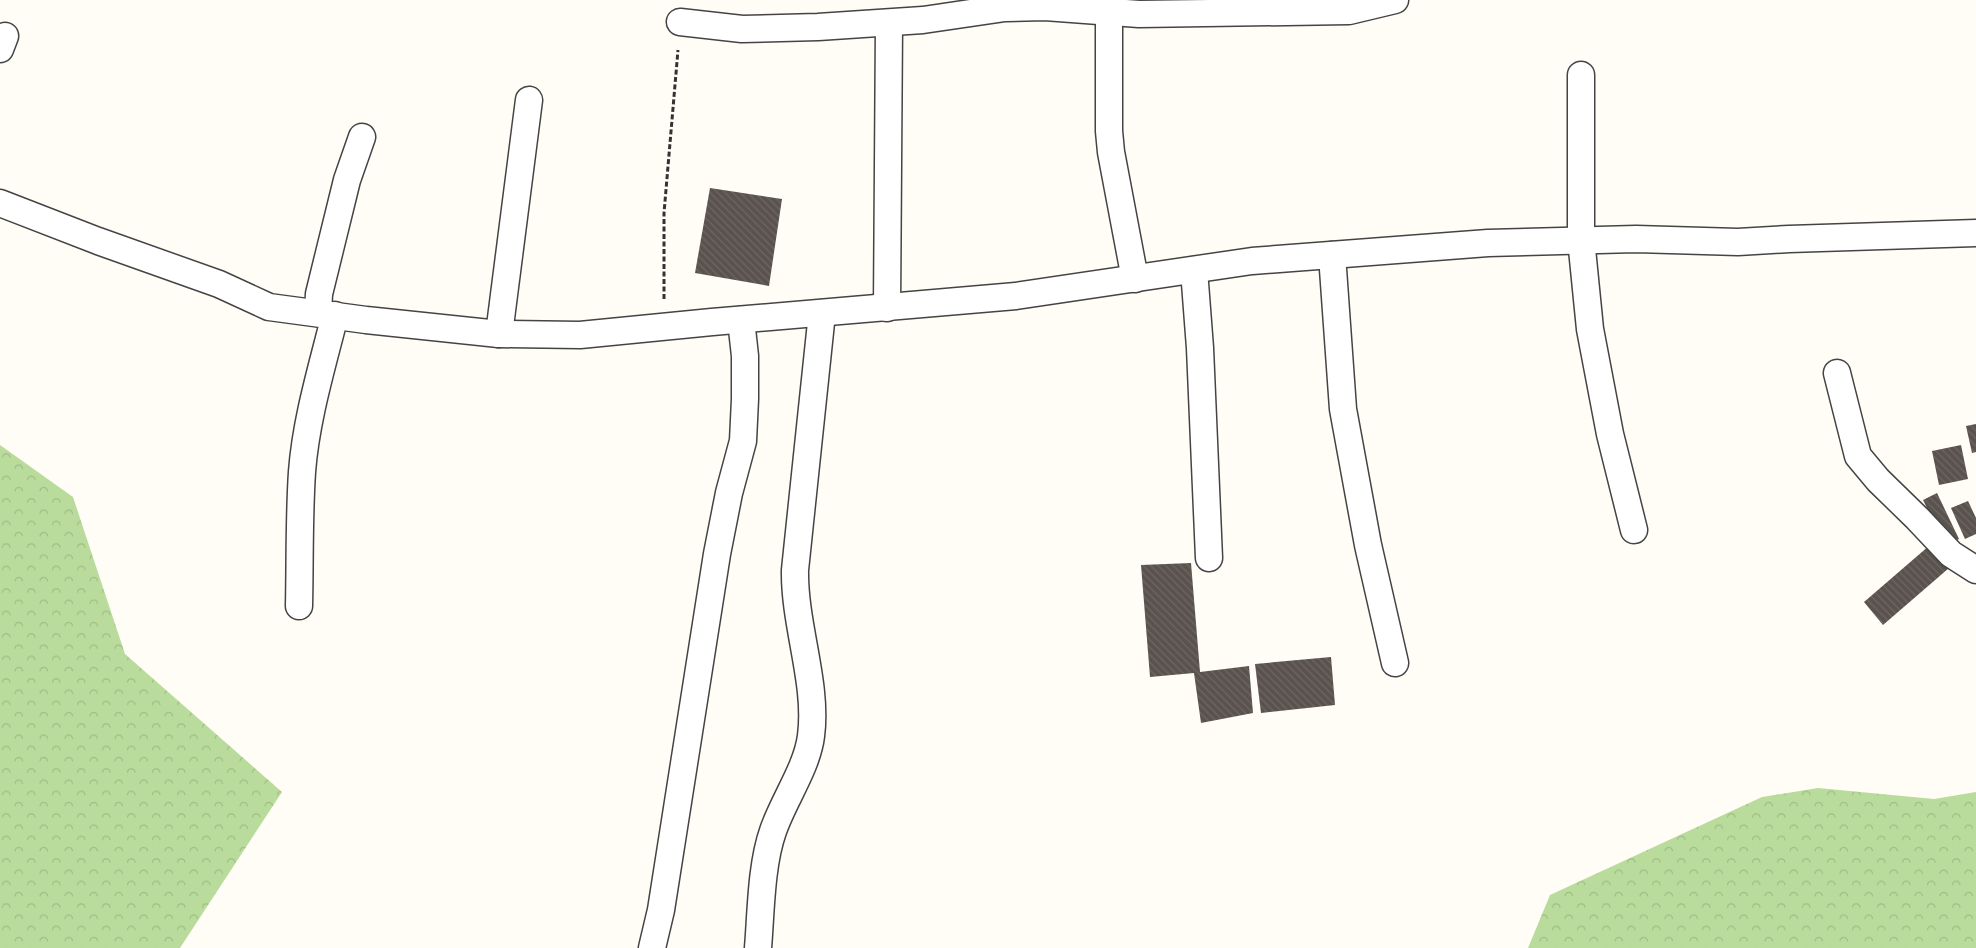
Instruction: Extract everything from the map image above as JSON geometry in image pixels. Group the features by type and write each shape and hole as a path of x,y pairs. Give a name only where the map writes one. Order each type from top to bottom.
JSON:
{"street":[{"path":"680,22 742,29 889,23 1005,8 1045,6 1139,14 1349,11 1395,0"},
{"path":"1109,12 1110,138 1135,279"},
{"path":"887,308 889,23"},
{"path":"1581,75 1581,239 1590,329 1610,434 1634,530"},
{"path":"499,334 529,100"},
{"path":"299,606 304,457 327,314 320,294 347,180 362,137"},
{"path":"0,203 98,241 219,284 269,307 499,334 580,335 887,308 1016,296 1252,261 1488,243 1581,239 1738,242 1976,234"},
{"path":"1332,255 1343,409 1368,545 1395,663"},
{"path":"1194,270 1209,558"},
{"path":"758,948 767,851 773,830 805,758 811,738 813,717 811,695 794,591 822,313"},
{"path":"652,948 662,900 717,554 742,441 745,364 741,320"},
{"path":"1837,373 1858,456 1878,480 1951,554 1976,570"}],"path":[{"path":"666,326 663,281 664,213 680,22"}],"green space":[{"path":"0,445 73,497 125,654 282,792 180,948 0,948"},
{"path":"1818,788 1934,799 1976,792 1976,948 1528,948 1550,895 1762,797"}],"building":[{"path":"710,188 782,199 769,286 695,273"},
{"path":"1976,424 1976,452 1972,453 1966,426"},
{"path":"1961,445 1968,479 1939,485 1932,451"},
{"path":"1937,493 1959,539 1946,546 1923,500"},
{"path":"1968,501 1976,518 1976,534 1965,539 1951,508"},
{"path":"1930,545 1949,568 1883,625 1864,602"},
{"path":"1191,563 1200,672 1249,666 1253,713 1201,723 1194,673 1150,677 1141,565"},
{"path":"1331,657 1335,705 1261,713 1255,664"}]}
